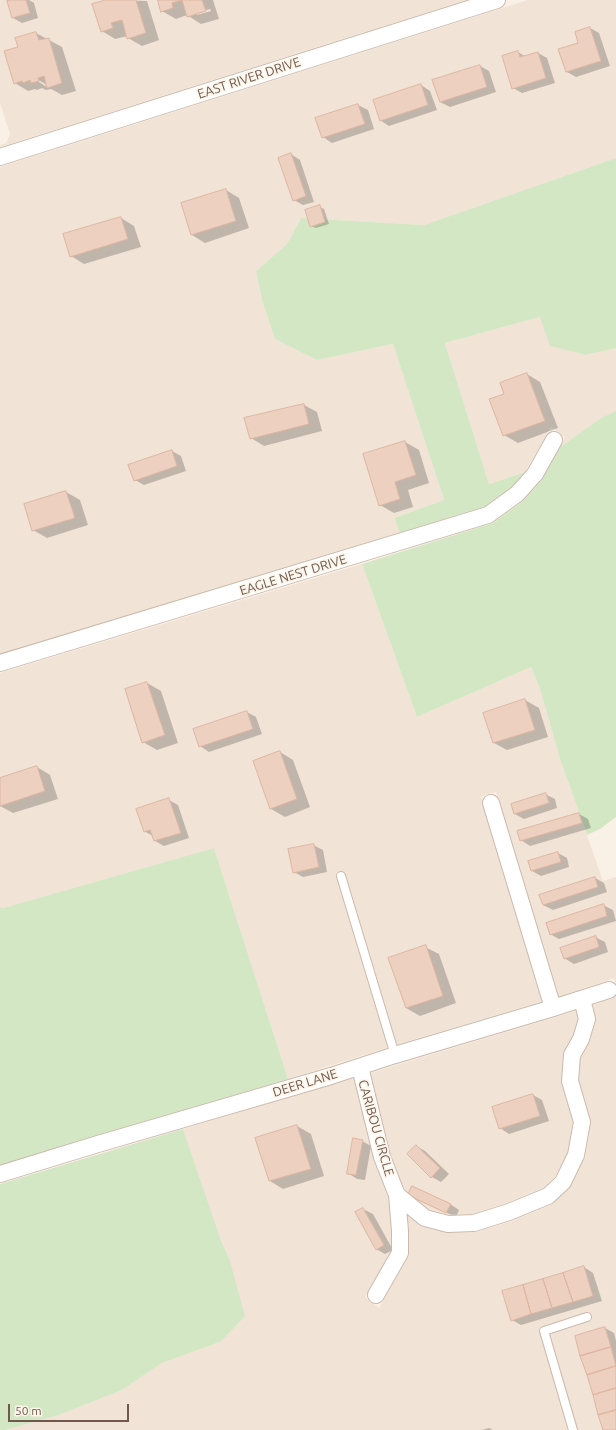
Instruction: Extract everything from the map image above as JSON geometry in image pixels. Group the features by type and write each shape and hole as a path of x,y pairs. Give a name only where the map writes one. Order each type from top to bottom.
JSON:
{"street":[{"name":"EAST RIVER DRIVE","path":"0,157 497,0"},
{"name":"EAGLE NEST DRIVE","path":"0,664 488,515 517,494 535,474 554,440"},
{"path":"491,803 553,1008"},
{"name":"DEER LANE","path":"0,1174 609,990"},
{"name":"CARIBOU CIRCLE","path":"360,1066 382,1157 397,1195 424,1218 448,1224 474,1223 509,1212 548,1196 563,1182 576,1155 582,1122 570,1081 572,1055 581,1039 587,1019 582,999"},
{"path":"376,1295 400,1253 397,1195"}],"lane":[{"path":"341,876 395,1055"},
{"path":"573,1430 544,1331 587,1317"}],"shaded area":[{"path":"0,0 466,0 0,147 0,145 6,143 10,134 0,103"},
{"path":"528,0 616,0 616,158 424,225 301,218 287,244 256,271 262,300 275,339 317,360 393,344 444,500 394,518 400,533 0,654 0,167"},
{"path":"540,317 586,355 616,348 616,411 601,418 560,447 565,437 551,427 525,472 489,484 445,343"},
{"path":"362,564 417,717 531,667 540,689 560,759 603,881 616,877 616,984 614,978 558,997 496,792 481,796 543,1001 288,1079 214,848 3,908 0,907 0,673"},
{"path":"616,997 616,1430 5,1430 59,1415 122,1390 162,1363 220,1342 229,1258 222,1243 183,1129 354,1078 374,1158 388,1197 392,1230 392,1250 365,1297 379,1308 409,1254 407,1214 423,1227 447,1233 476,1232 512,1221 551,1205 570,1187 585,1157 590,1125 578,1081 580,1059 589,1042 595,1023 592,1006"},
{"path":"576,1011 578,1018 574,1034 564,1053 562,1079 573,1122 569,1151 556,1175 543,1188 506,1203 472,1214 448,1214 427,1209 404,1191 404,1186 402,1186 390,1154 370,1073"}],"green space":[{"path":"616,158 616,348 586,355 550,346 540,317 445,343 489,484 525,472 512,487 484,507 400,533 394,518 444,500 393,344 317,360 275,339 262,300 256,271 287,244 301,218 424,225"},
{"path":"616,411 616,817 600,829 587,835 560,759 540,689 531,667 417,717 362,564 493,523 522,502 541,481 560,447 601,418"},
{"path":"214,848 288,1079 0,1165 0,907 3,908"},
{"path":"183,1129 222,1243 229,1258 245,1316 220,1342 162,1363 122,1390 59,1415 5,1430 0,1430 0,1184"}],"building":[{"path":"26,0 30,13 12,18 7,1"},
{"path":"106,0 136,0 146,33 127,39 122,20 111,23 113,28 101,32 92,4"},
{"path":"158,0 182,0 172,3 173,8 161,12"},
{"path":"182,0 202,0 206,11 187,17"},
{"path":"590,27 601,61 566,72 558,49 578,43 575,32"},
{"path":"36,32 39,40 49,38 62,83 47,88 44,76 38,78 39,81 31,83 30,80 23,83 22,81 14,84 4,51 18,47 15,38"},
{"path":"518,51 520,57 538,52 546,78 512,89 502,56"},
{"path":"480,65 487,87 440,102 432,80"},
{"path":"421,84 428,105 380,121 373,100"},
{"path":"358,104 365,124 322,138 315,118"},
{"path":"291,153 306,196 293,201 278,158"},
{"path":"226,189 236,221 191,235 181,203"},
{"path":"320,205 325,222 310,227 305,210"},
{"path":"121,217 128,239 70,257 63,234"},
{"path":"527,373 545,421 503,436 489,399 504,394 500,383"},
{"path":"304,404 309,424 250,439 244,418"},
{"path":"405,441 416,475 395,482 400,499 379,506 363,454"},
{"path":"172,450 177,466 134,481 128,465"},
{"path":"66,491 75,518 32,531 24,504"},
{"path":"147,682 165,735 142,743 125,689"},
{"path":"525,699 535,730 493,743 483,713"},
{"path":"247,711 253,729 199,747 193,729"},
{"path":"280,751 297,799 270,809 253,761"},
{"path":"37,766 45,791 0,806 0,778"},
{"path":"546,793 549,803 514,814 511,804"},
{"path":"169,798 181,833 154,841 150,830 144,832 136,809"},
{"path":"579,813 582,823 520,841 517,831"},
{"path":"314,844 319,867 293,873 288,849"},
{"path":"558,852 561,862 531,871 528,861"},
{"path":"595,877 598,887 543,905 539,895"},
{"path":"604,904 607,916 550,935 546,923"},
{"path":"596,936 599,947 564,959 560,948"},
{"path":"426,945 443,996 406,1008 388,958"},
{"path":"533,1094 540,1116 499,1129 492,1107"},
{"path":"297,1125 311,1169 269,1181 255,1138"},
{"path":"353,1138 363,1140 356,1175 347,1174"},
{"path":"416,1145 440,1168 431,1178 407,1154"},
{"path":"412,1186 451,1204 446,1213 408,1195"},
{"path":"363,1208 384,1245 376,1250 355,1212"},
{"path":"584,1266 593,1296 573,1302 563,1273"},
{"path":"563,1273 573,1302 552,1308 543,1279"},
{"path":"543,1279 552,1308 531,1314 523,1285"},
{"path":"523,1285 531,1314 511,1321 502,1291"},
{"path":"605,1327 611,1347 580,1356 575,1336"},
{"path":"611,1347 616,1366 587,1375 580,1356"},
{"path":"616,1366 616,1388 593,1395 587,1375"},
{"path":"616,1388 616,1410 598,1415 593,1395"},
{"path":"616,1410 616,1430 603,1430 598,1415"}]}
